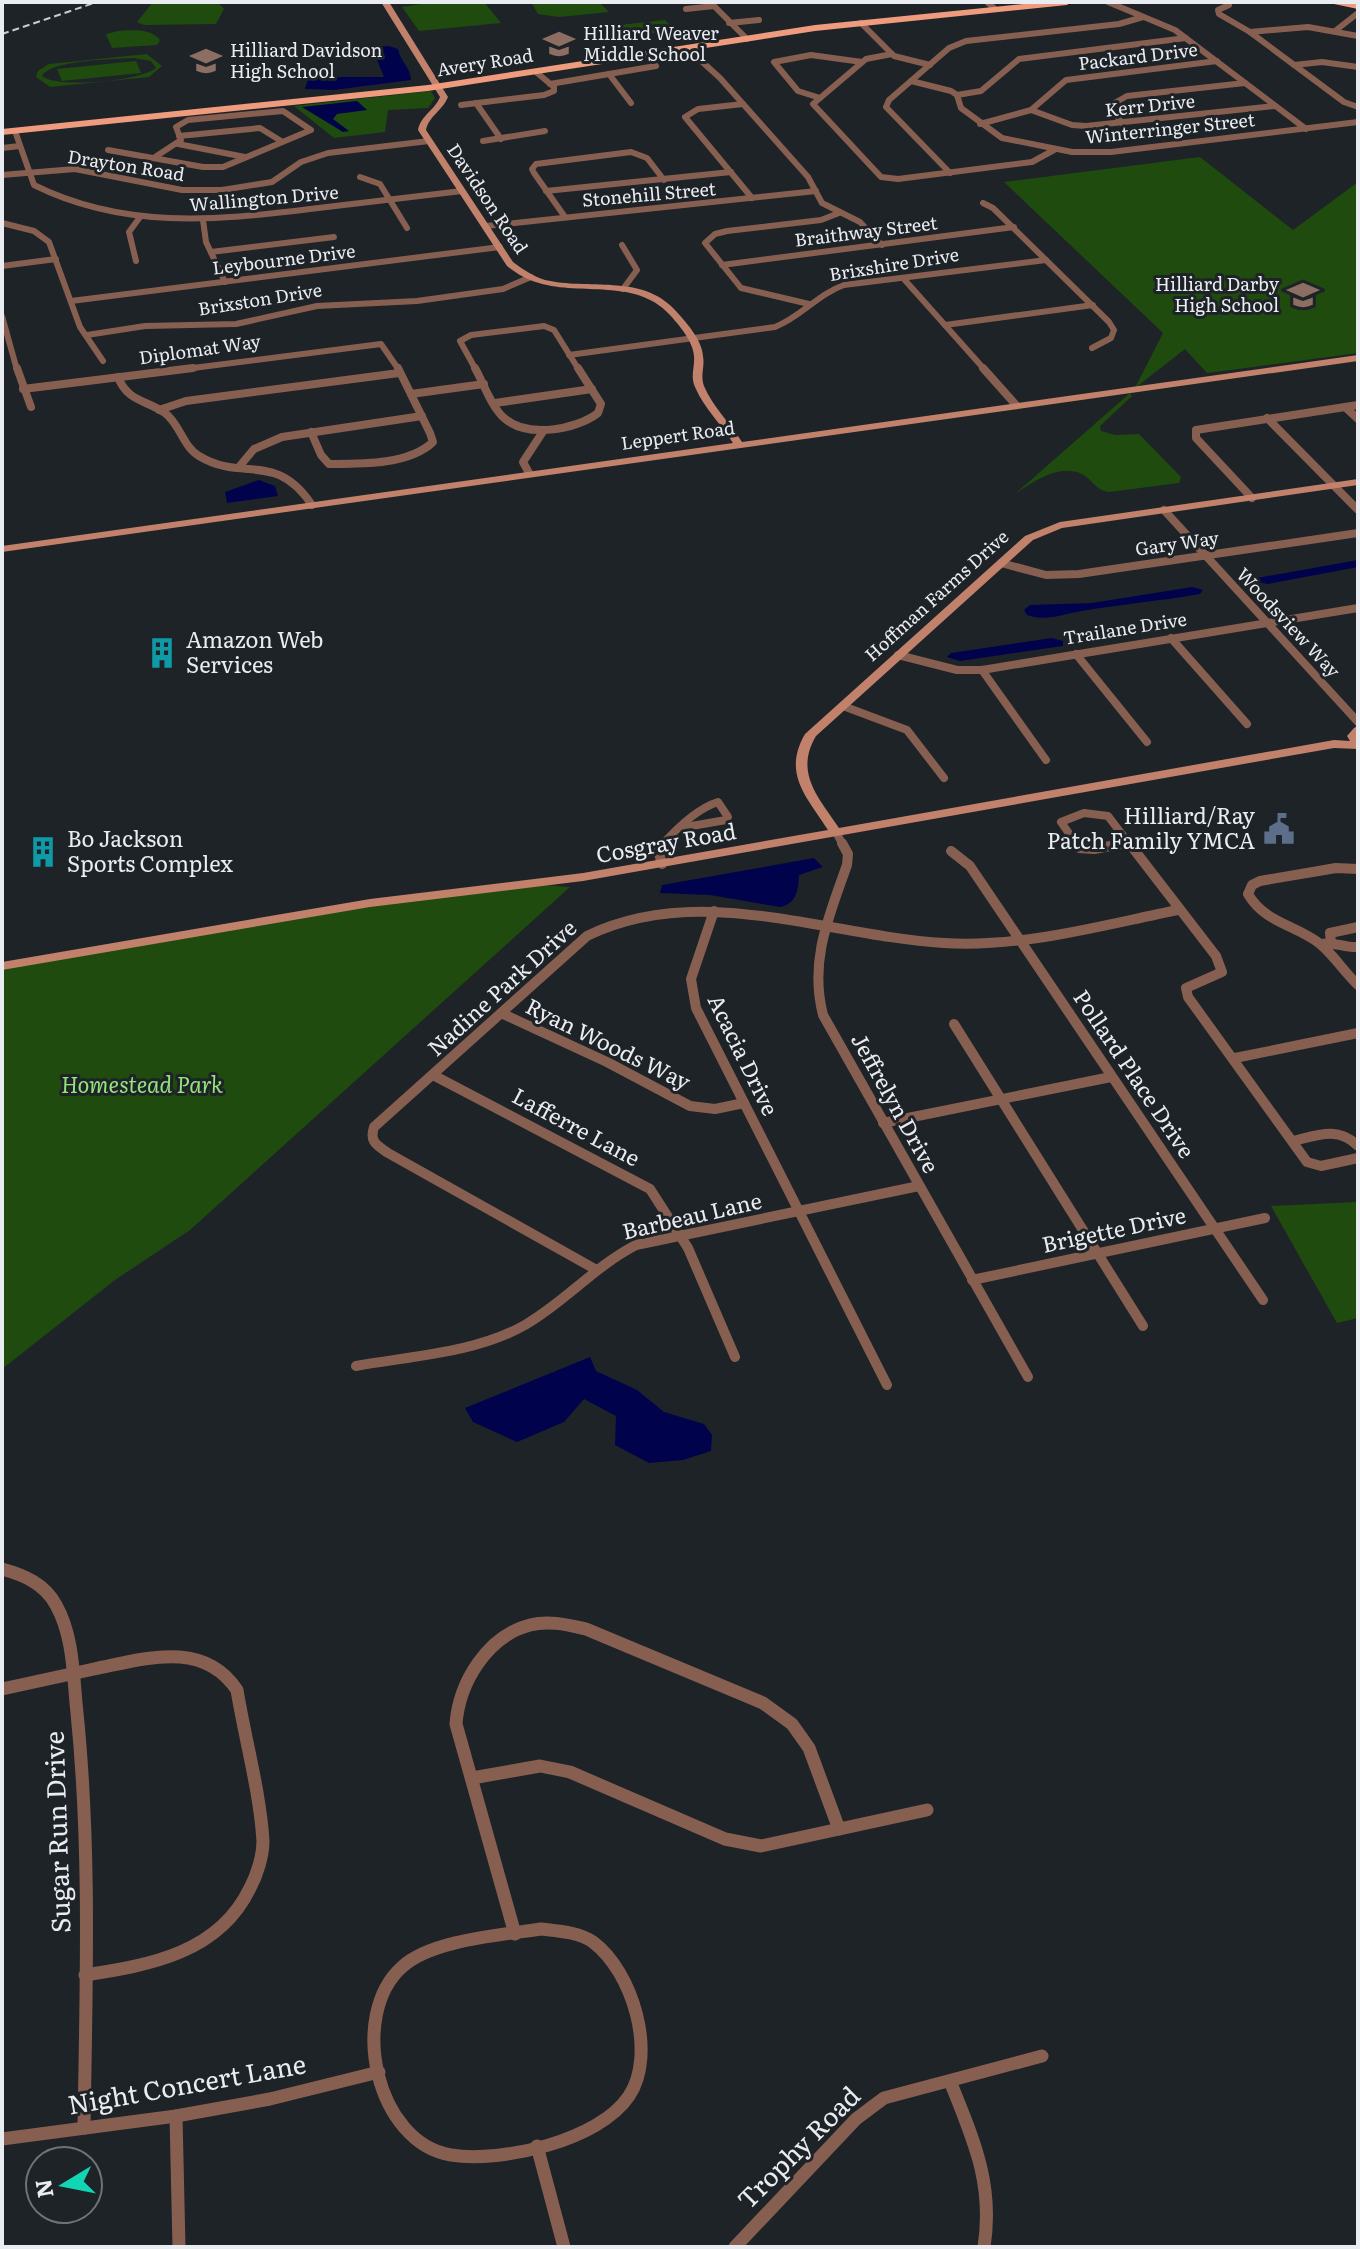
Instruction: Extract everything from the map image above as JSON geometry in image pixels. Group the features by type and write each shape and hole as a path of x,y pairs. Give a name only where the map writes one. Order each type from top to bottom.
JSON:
{"main road":[{"path":"385,2 438,86"},
{"name":"Avery Road","path":"2,132 190,116 438,86 861,23 1067,2"},
{"path":"1337,2 1358,6"},
{"name":"Davidson Road","path":"438,86 444,101 422,125 429,141 513,267 531,277 623,289 664,304 698,353 698,383 739,444"},
{"name":"Leppert Road","path":"2,549 1358,358"},
{"name":"Hoffman Farms Drive","path":"836,832 800,772 798,758 811,734 1039,532 1060,525 1358,482"},
{"name":"Cosgray Road","path":"2,966 379,902 518,887 662,864 1334,744 1357,733"}],"street":[{"path":"987,2 995,9"},
{"path":"1108,2 1161,22 1186,38 1306,129"},
{"path":"686,9 712,4 747,39"},
{"path":"1229,5 1218,10 1219,14 1250,32 1344,102 1358,107"},
{"path":"1335,31 1358,13"},
{"path":"950,173 886,107 889,100 954,45 966,41 1119,24 1143,17"},
{"path":"729,23 759,20"},
{"path":"861,23 900,59 930,65"},
{"path":"1250,32 1306,27 1358,36"},
{"path":"911,81 937,86 957,95 981,91 1019,59 1186,38"},
{"path":"687,48 743,104 808,177 822,203 860,222 882,245"},
{"path":"892,54 871,57 862,62 820,98 814,107 877,175 885,178 950,173 1032,162 1054,150"},
{"path":"550,84 655,67 656,64 645,55"},
{"path":"820,98 798,91 774,62 811,55 862,62"},
{"name":"Packard Drive","path":"980,124 1016,117 1031,110 1066,80 1217,61"},
{"path":"1294,65 1322,62 1358,67"},
{"path":"461,105 544,95 554,91 536,72"},
{"path":"609,74 631,103"},
{"path":"1122,123 1109,106 1127,96 1245,83"},
{"name":"Winterringer Street","path":"957,95 961,108 1002,138 1054,150 1101,153 1358,122"},
{"path":"476,103 501,139"},
{"path":"743,104 698,109 690,111 685,117 752,198"},
{"name":"Kerr Drive","path":"1031,110 1072,125 1122,123 1275,106"},
{"path":"108,150 213,168 230,166 281,141 311,132 286,112 190,116 177,124 179,140"},
{"path":"155,157 179,140 260,128 281,141"},
{"path":"15,131 28,172"},
{"path":"483,141 545,131"},
{"path":"179,140 245,157"},
{"name":"Drayton Road","path":"2,175 75,169 182,190 222,190 272,182 301,162 328,153 429,141"},
{"path":"2,148 20,146"},
{"path":"565,217 532,169 536,164 620,152 644,156 664,180"},
{"name":"Wallington Drive","path":"28,172 34,185 57,198 140,217 203,220 462,191"},
{"path":"546,191 731,172"},
{"path":"360,177 376,180 407,228"},
{"name":"Stonehill Street","path":"486,226 816,191"},
{"path":"983,203 1014,227 1114,330 1108,341 1092,348"},
{"path":"809,304 741,288 707,247 707,239 727,231 821,220 839,213"},
{"path":"136,261 127,237 130,225 140,217"},
{"path":"203,220 204,234 225,282"},
{"path":"2,223 46,238 80,327 103,361"},
{"path":"2,230 11,225"},
{"name":"Braithway Street","path":"722,265 1014,227"},
{"path":"211,252 334,237"},
{"path":"622,245 637,270 623,289"},
{"name":"Leybourne Drive","path":"71,301 500,247"},
{"path":"2,266 56,259"},
{"name":"Brixshire Drive","path":"569,355 781,325 832,288 1046,260"},
{"name":"Brixston Drive","path":"87,335 145,326 215,326 317,306 401,303 458,296 503,289 531,277"},
{"path":"903,278 1016,405"},
{"path":"945,325 1093,305"},
{"path":"2,316 17,372 31,407"},
{"path":"544,326 554,330 601,404 591,420 578,426 544,430 515,424 503,417 484,384 461,344 461,338 544,326"},
{"name":"Diplomat Way","path":"23,389 381,344 399,373"},
{"path":"2,358 13,357"},
{"path":"159,410 186,401 399,373 431,433 432,445 412,455 329,464 321,455 311,432"},
{"path":"118,377 122,390 134,401 159,410 177,423 197,456 287,476 298,482 312,505"},
{"path":"411,394 484,384"},
{"path":"495,403 592,389"},
{"path":"1252,498 1196,438 1196,430 1358,405"},
{"path":"1345,407 1358,419"},
{"path":"239,467 254,449 266,442 311,432 422,416"},
{"path":"1267,418 1358,510"},
{"path":"529,473 523,462 525,456 541,440 544,430"},
{"name":"Woodsview Way","path":"1164,510 1265,622 1357,733"},
{"name":"Gary Way","path":"1001,563 1046,575 1064,576 1358,533"},
{"name":"Trailane Drive","path":"898,655 957,670 982,670 1358,608"},
{"path":"1171,638 1247,724"},
{"path":"1076,654 1147,742"},
{"path":"982,670 1046,760"},
{"path":"843,706 907,730 944,778"},
{"path":"662,864 658,850 680,828 714,801 721,805 728,817 726,820 680,828"},
{"path":"1128,843 1094,849 1079,848 1061,822 1067,817 1103,813 1128,843 1221,966 1222,972 1191,985 1186,988 1186,993 1307,1162 1314,1166 1358,1158"},
{"name":"Jeffrelyn Drive","path":"836,832 848,854 814,963 817,998 823,1015 883,1123 1028,1377"},
{"name":"Pollard Place Drive","path":"951,851 970,866 1263,1300"},
{"path":"1358,869 1314,871 1260,881 1249,889 1251,901 1271,922 1342,948 1358,947"},
{"name":"Nadine Park Drive","path":"595,1269 373,1142 371,1136 374,1127 587,936 618,920 645,913 714,911 945,943 1020,941 1178,910"},
{"name":"Acacia Drive","path":"714,911 695,960 691,990 696,1008 887,1385"},
{"path":"1326,943 1330,933 1358,927"},
{"path":"1326,943 1342,972 1358,985"},
{"name":"Ryan Woods Way","path":"503,1014 607,1062 690,1106 715,1109 744,1103"},
{"path":"954,1024 1143,1326"},
{"path":"1235,1058 1358,1033"},
{"name":"Lafferre Lane","path":"433,1075 650,1189 665,1207 681,1236 735,1357"},
{"path":"883,1123 1111,1077"},
{"path":"1293,1141 1339,1132 1349,1135 1358,1146"},
{"name":"Barbeau Lane","path":"356,1366 506,1333 526,1325 611,1256 636,1245 919,1186"},
{"name":"Brigette Drive","path":"972,1280 1265,1218"},
{"name":"Sugar Run Drive","path":"2,1569 39,1584 55,1602 62,1616 73,1673 84,1763 84,2128"},
{"path":"515,1934 456,1724 457,1700 468,1674 504,1635 530,1625 557,1622 586,1629 763,1703 792,1724 809,1748 839,1829"},
{"path":"2,1689 160,1655 182,1655 207,1660 230,1677 237,1690 263,1844 260,1868 246,1904 220,1931 178,1957 143,1967 85,1975"},
{"path":"472,1778 540,1766 570,1772 725,1839 761,1846 927,1810"},
{"path":"541,1929 568,1932 592,1941 611,1960 623,1980 642,2043 637,2081 616,2111 578,2135 482,2156 451,2155 433,2150 406,2133 387,2101 374,2036 377,2010 386,1988 400,1968 420,1955 515,1934 541,1929"},
{"name":"Trophy Road","path":"735,2247 856,2119 884,2098 1042,2056"},
{"name":"Night Concert Lane","path":"2,2139 176,2116 270,2099 379,2072"},
{"path":"950,2081 988,2184 988,2225 984,2247"},
{"path":"176,2116 179,2247"},
{"path":"537,2146 564,2247"}],"green space":[{"path":"153,2 217,2 224,9 216,24 144,25 137,22"},
{"path":"434,2 484,2 501,23 419,31 402,7"},
{"path":"531,2 599,2 609,12 559,17 538,14"},
{"path":"665,20 675,31 601,39 592,28"},
{"path":"146,32 160,40 157,45 112,48 106,34"},
{"path":"147,54 162,66 149,77 50,87 36,77 38,71 49,64","holes":["134,58 151,61 156,68 117,80 81,83 42,76 57,67 84,61"]},
{"path":"136,61 141,73 62,81 57,69"},
{"path":"431,91 435,98 428,108 388,110 385,132 334,138 294,106"},
{"path":"1200,157 1293,230 1358,182 1358,353 1207,373 1185,349 1135,388 1163,333 1004,182"},
{"path":"1130,393 1132,396 1100,426 1101,431 1115,435 1139,434 1181,477 1179,483 1109,492 1100,489 1082,474 1064,471 1047,475 1015,494"},
{"name":"Homestead Park","path":"542,885 570,887 190,1230 115,1280 2,1369 2,966 388,901"},
{"path":"1358,1202 1358,1318 1337,1323 1271,1206"}],"shaded area":[{"path":"372,47 398,49 411,80 334,90 305,89 308,79 312,77 384,77 377,60 365,51"},
{"path":"357,101 367,110 337,114 333,119 349,131 343,132 302,107"},
{"path":"259,480 275,486 278,496 227,503 225,492"},
{"path":"1358,560 1358,567 1268,584 1258,582 1257,578"},
{"path":"1192,587 1203,590 1200,594 1048,618 1027,615 1024,610 1030,605 1092,603"},
{"path":"1052,638 1063,641 1063,646 960,661 947,657 951,653"},
{"path":"814,858 823,867 799,875 796,896 780,907 710,895 660,893 662,885"},
{"path":"590,1357 596,1371 637,1390 664,1412 704,1424 712,1435 711,1451 683,1460 649,1463 615,1445 616,1416 584,1399 564,1422 517,1442 473,1422 465,1408"}],"railway":[{"path":"2,34 97,2"}],"place":[{"name":"Hilliard Weaver Middle School","path":"559,44"},
{"name":"Hilliard Davidson High School","path":"206,61"},
{"name":"Hilliard Darby High School","path":"1303,295"},
{"name":"Amazon Web Services","path":"162,653"},
{"name":"Hilliard/Ray Patch Family YMCA","path":"1279,829"},
{"name":"Bo Jackson Sports Complex","path":"43,852"}]}
